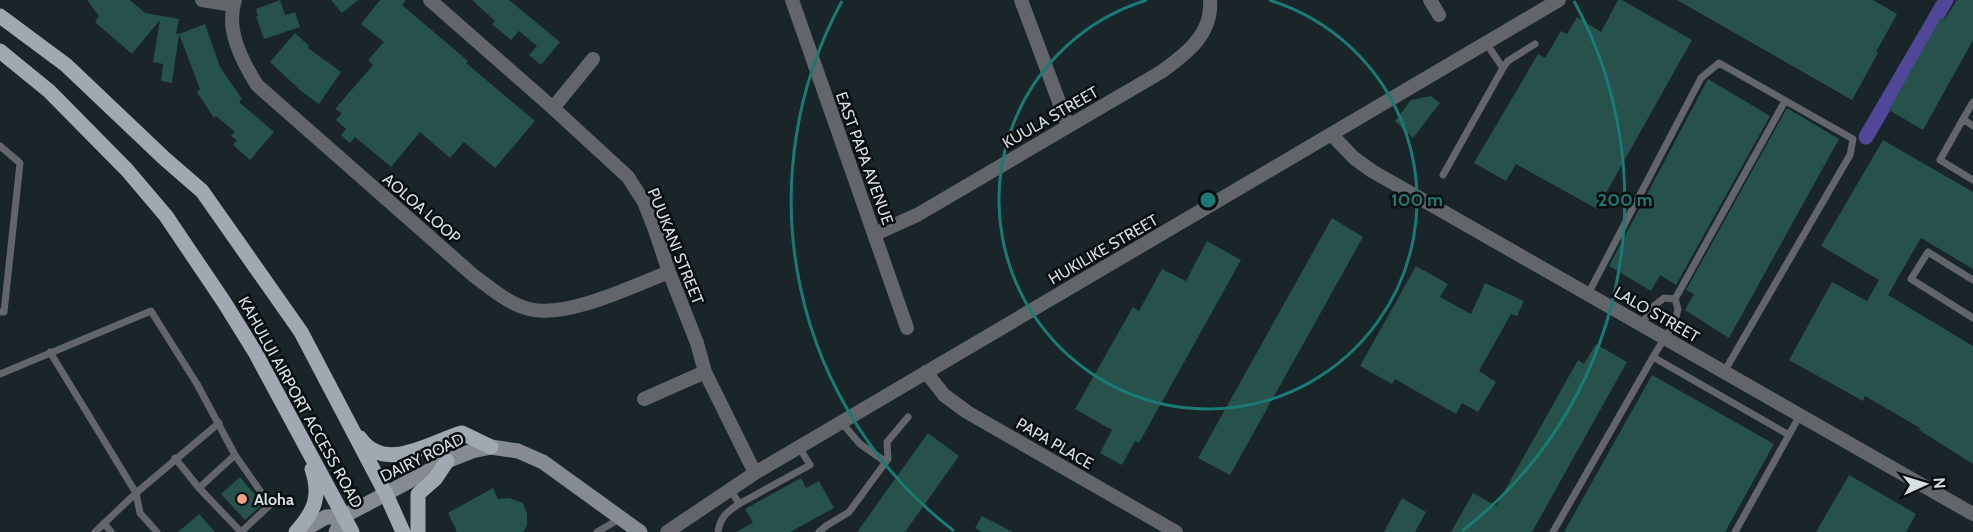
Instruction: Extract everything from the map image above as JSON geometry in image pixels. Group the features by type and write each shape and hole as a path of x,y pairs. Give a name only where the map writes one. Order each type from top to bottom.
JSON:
{"main road":[{"name":"KAHULUI AIRPORT ACCESS ROAD","path":"0,16 66,65 202,191 300,332 386,494 403,532"},
{"name":"KAHULUI AIRPORT ACCESS ROAD","path":"0,51 49,91 127,170 166,216 255,352 352,532"},
{"path":"345,415 363,441 371,449 383,454 405,453 442,438 462,433 491,447"},
{"path":"298,532 311,514 317,493 317,484 304,443"},
{"name":"DAIRY ROAD","path":"298,532 326,517 344,516 447,461 472,451 491,447 518,451 543,462 640,532"},
{"path":"418,532 418,494 435,479 447,461"},
{"path":"336,532 344,516"}],"street":[{"path":"202,0 234,3"},
{"name":"PUUKANI STREET","path":"430,0 628,177 644,202 698,344 705,372 755,472"},
{"name":"EAST PAPA AVENUE","path":"792,0 907,328"},
{"path":"1021,0 1068,126"},
{"name":"KUULA STREET","path":"875,234 917,215 1161,72 1197,43 1211,8 1210,0"},
{"path":"1430,0 1439,15"},
{"name":"HUKILIKE STREET","path":"667,532 755,472 1559,0"},
{"name":"AOLOA LOOP","path":"234,3 233,33 241,59 257,85 474,276 508,301 529,309 552,311 604,297 669,272"},
{"path":"553,108 593,59"},
{"name":"LALO STREET","path":"1331,134 1354,158 1372,171 1973,514"},
{"path":"644,399 705,372"},
{"name":"PAPA PLACE","path":"926,372 944,395 967,412 1176,532"}],"lane":[{"path":"1486,43 1503,68"},
{"path":"1443,175 1503,68 1535,44"},
{"path":"1588,294 1701,78 1719,63 1853,139 1851,155 1724,372"},
{"path":"1553,532 1675,321 1678,309 1675,299 1785,101"},
{"path":"1973,102 1940,160 1973,180"},
{"path":"1963,119 1973,126"},
{"path":"0,146 20,163 2,312"},
{"path":"1972,315 1911,279 1928,252 1973,280"},
{"path":"1641,325 1654,306 1664,298 1675,299"},
{"path":"0,374 151,311 197,384 235,455 270,505 241,532 199,488 175,458"},
{"path":"50,352 136,493 140,513 157,532"},
{"path":"1653,357 1789,435"},
{"path":"1735,532 1800,415"},
{"path":"819,532 849,513 888,459 887,442 908,417"},
{"path":"841,422 860,444 886,462"},
{"path":"94,532 175,458 219,423"},
{"path":"718,532 725,513 810,465 799,447"},
{"path":"199,488 235,455"},
{"path":"731,490 739,504"},
{"path":"597,532 621,518"},
{"path":"104,523 111,532"}],"building":[{"path":"87,0 130,0 145,13 179,19 172,83 161,81 163,64 153,62 160,20 132,54 95,22 99,16"},
{"path":"280,0 285,15 295,12 300,27 264,39 256,16 258,16 256,9"},
{"path":"331,0 358,0 342,13"},
{"path":"380,0 406,0 402,5 535,121 495,168 464,142 450,158 420,132 391,167 355,137 350,143 341,135 346,129 336,120 342,113 335,109 373,65 368,60 384,42 361,24"},
{"path":"472,0 509,0 560,42 541,65 529,55 537,46 519,31 511,40 492,24 495,21"},
{"path":"1618,0 1622,0 1692,40 1597,209 1516,164 1506,181 1474,163 1538,54 1545,58 1561,31 1567,34 1577,17 1601,32"},
{"path":"1677,0 1873,0 1897,14 1852,100"},
{"path":"1957,0 1973,0 1973,40 1923,130 1889,110 1941,17 1945,19"},
{"path":"205,24 220,67 242,99 239,102 274,132 250,160 233,145 237,140 231,136 235,132 216,116 214,118 197,92 200,89 179,34"},
{"path":"295,33 309,46 308,48 341,72 319,104 301,91 270,62"},
{"path":"1708,79 1770,116 1676,285 1660,275 1651,291 1609,266"},
{"path":"1431,96 1440,103 1413,138 1395,121 1411,100"},
{"path":"1787,108 1839,139 1729,338 1685,310 1694,294 1686,290"},
{"path":"1883,140 1973,192 1973,269 1921,238 1888,295 1973,346 1973,464 1919,430 1920,428 1865,396 1863,401 1789,360 1832,282 1867,301 1879,280 1821,246"},
{"path":"1332,218 1363,237 1230,475 1198,458"},
{"path":"1207,241 1241,260 1139,443 1135,441 1122,465 1100,453 1112,430 1075,409 1133,307 1139,311 1162,269 1186,281"},
{"path":"1416,266 1448,284 1440,297 1471,314 1485,283 1524,301 1517,316 1511,314 1479,371 1496,382 1478,412 1462,403 1456,414 1395,379 1392,384 1360,366"},
{"path":"1596,344 1627,362 1532,532 1451,532 1473,493 1496,506 1578,360 1584,364"},
{"path":"1652,375 1774,444 1725,532 1564,532"},
{"path":"928,433 959,456 905,532 857,532"},
{"path":"1849,475 1916,514 1906,532 1816,532"},
{"path":"240,477 263,504 245,520 221,494"},
{"path":"801,478 806,488 819,481 834,508 790,532 736,532 753,523 745,509"},
{"path":"493,488 498,499 509,498 523,503 527,514 527,526 523,532 457,532 448,513"},
{"path":"1402,498 1426,512 1415,532 1384,532"},
{"path":"199,514 215,532 178,532"},
{"path":"982,516 1013,532 982,532 975,528"}],"waterway":[{"path":"1866,137 1946,0"}],"place":[{"name":"Aloha","path":"242,499"}]}
